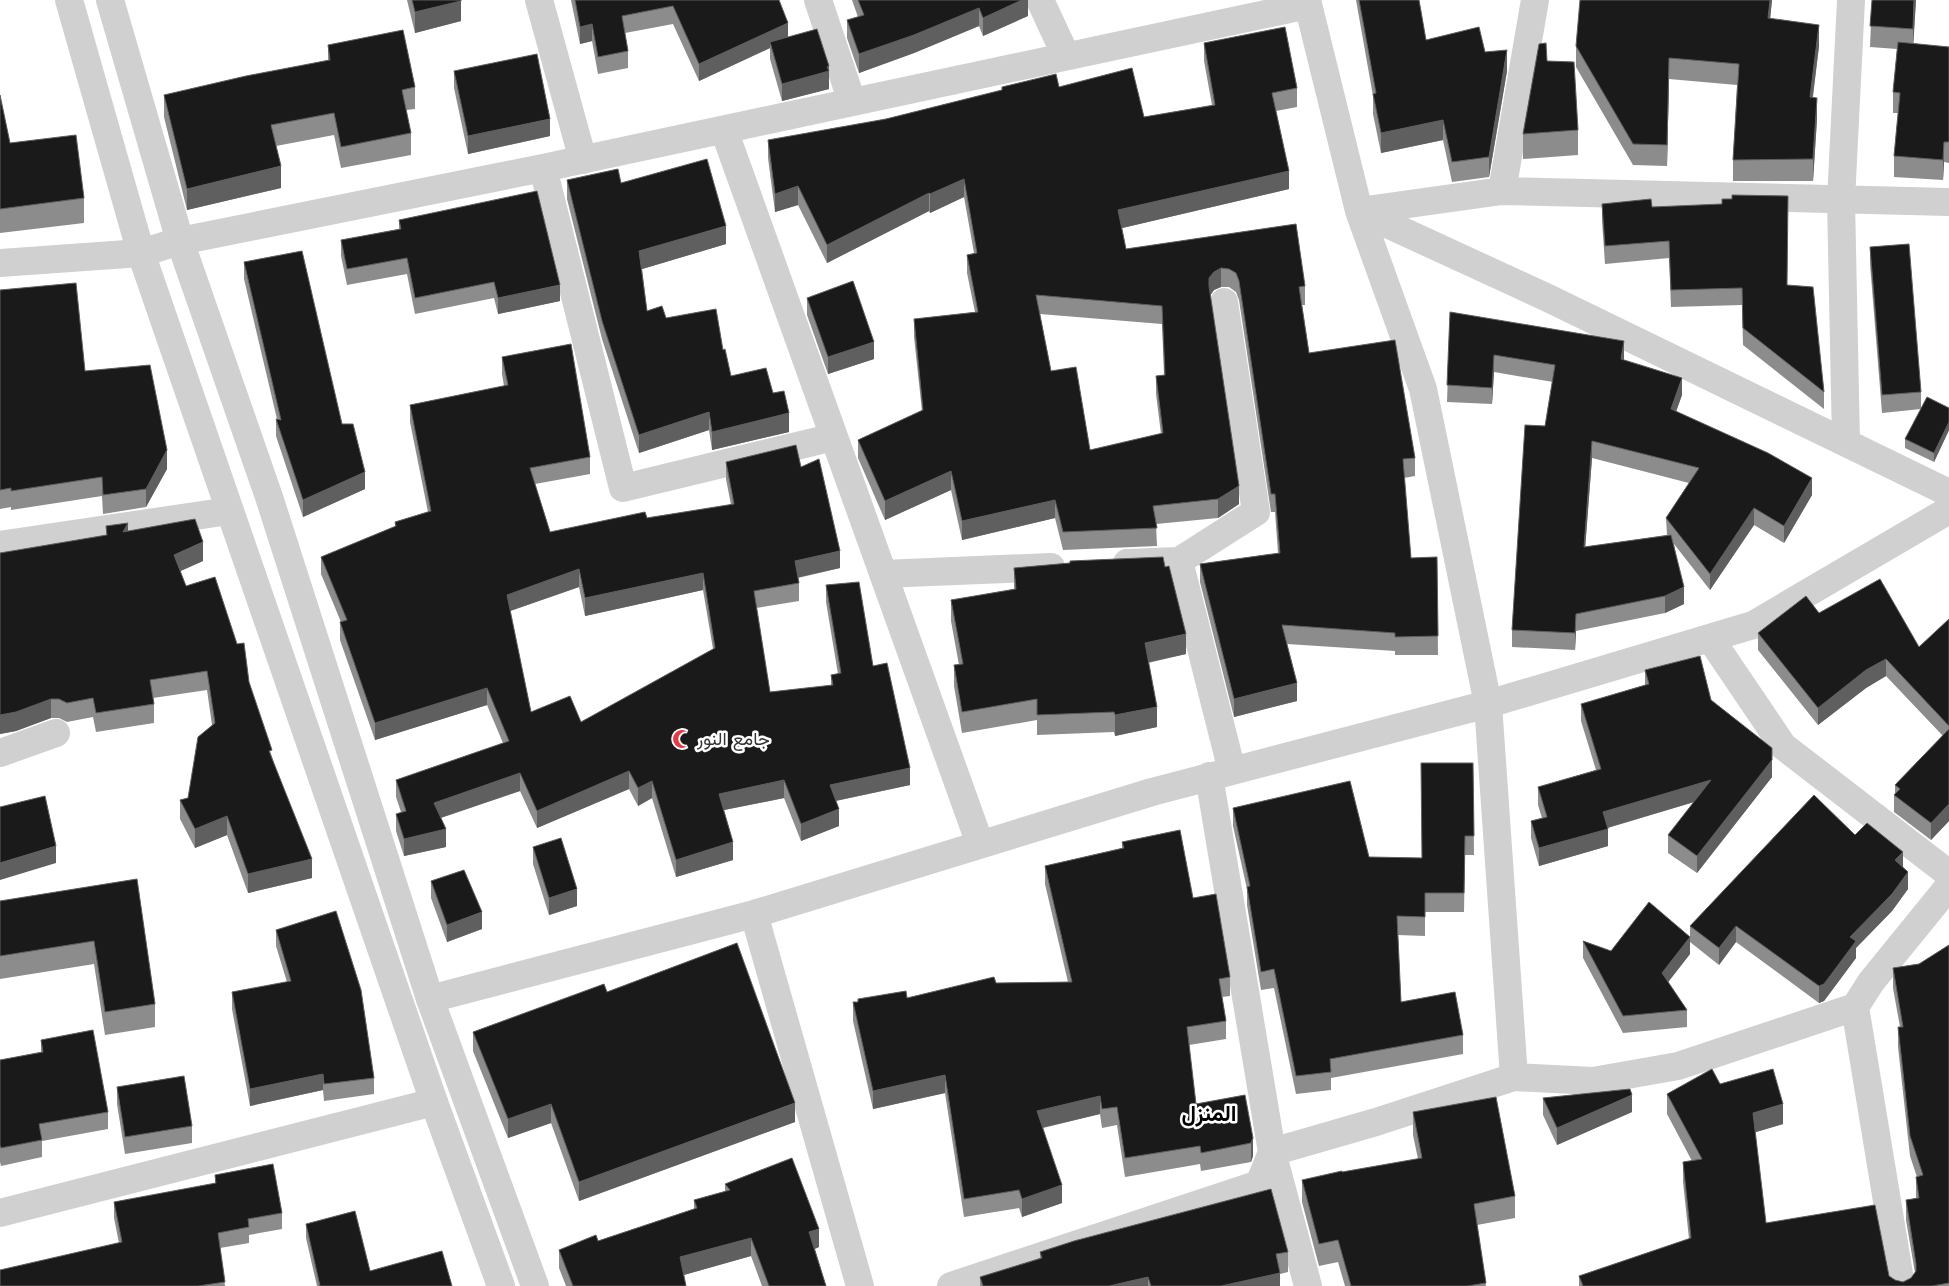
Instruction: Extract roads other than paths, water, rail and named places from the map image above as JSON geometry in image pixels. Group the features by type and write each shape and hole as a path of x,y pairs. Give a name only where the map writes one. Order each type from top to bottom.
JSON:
{"street":[{"path":"70,0 141,253 434,1102 501,1286"},
{"path":"110,0 180,241 272,507 430,999 536,1286"},
{"path":"539,0 583,160"},
{"path":"818,0 852,102"},
{"path":"1040,0 1066,56"},
{"path":"1502,191 1535,0"},
{"path":"1846,442 1842,200 1852,0"},
{"path":"0,263 141,253 180,241 583,160 1308,2 1359,211 1423,389 1488,704 1514,1077"},
{"path":"724,130 980,844"},
{"path":"543,168 623,488 834,437"},
{"path":"1359,211 1502,191 1949,202"},
{"path":"1359,211 1550,300 1949,493"},
{"path":"883,574 1178,561 1256,512 1224,302"},
{"path":"430,999 754,914 980,844 1220,774 1488,704 1753,625 1949,510"},
{"path":"0,545 229,511"},
{"path":"1178,561 1220,774 1272,1152 1308,1286"},
{"path":"1710,638 1783,746 1949,874"},
{"path":"0,753 56,733"},
{"path":"1272,1152 1376,1122 1514,1077 1593,1081 1678,1066 1855,1007 1871,982 1949,886"},
{"path":"754,914 860,1286"},
{"path":"1855,1007 1901,1286"},
{"path":"0,1213 434,1102"},
{"path":"951,1286 1259,1184 1272,1152"}],"place":[{"name":"جامع النور","path":"682,739"}],"district":[{"name":"المنزل","path":"1209,1113"}]}
